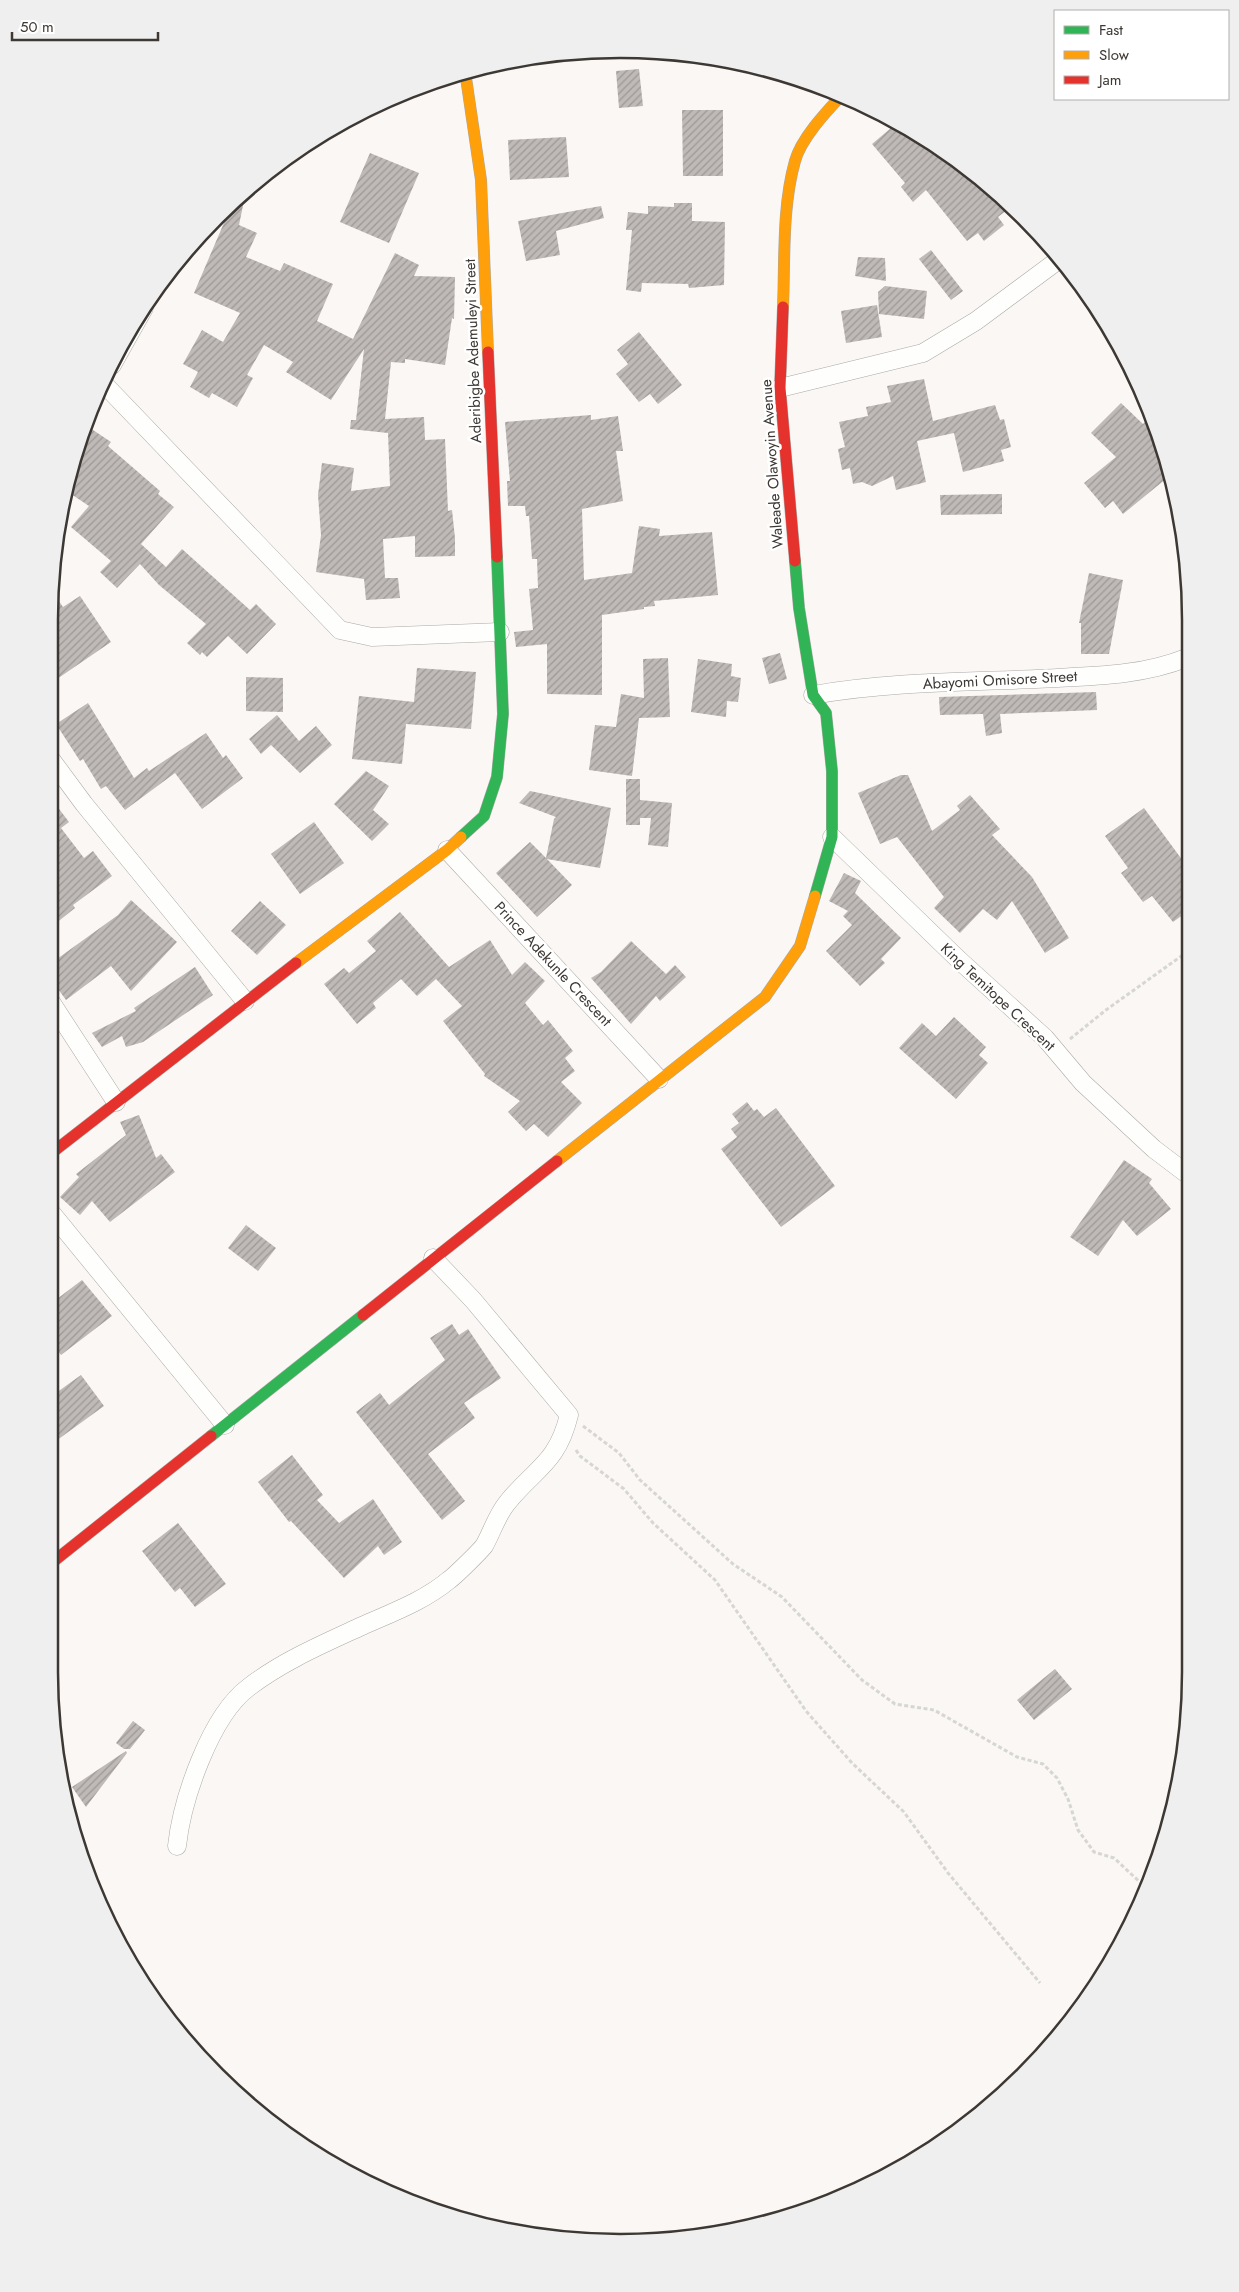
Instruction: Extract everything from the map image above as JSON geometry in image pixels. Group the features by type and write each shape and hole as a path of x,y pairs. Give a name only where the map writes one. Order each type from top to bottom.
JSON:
{"street":[{"name":"Aderibigbe Ademuleyi Street","path":"57,1149 245,1001 447,850 484,816 497,777 503,714 481,180 463,80"},
{"name":"Waleade Olawoyin Avenue","path":"813,695 799,608 780,388 787,209 795,160 818,120 837,101"},
{"path":"780,388 923,353 976,321 1054,264"},
{"path":"107,388 340,630 372,638 500,632"},
{"name":"Abayomi Omisore Street","path":"813,695 853,688 896,685 1101,676 1163,667 1182,660"},
{"path":"57,1559 433,1258 766,996 800,946 832,837 832,771 826,713 813,695"},
{"path":"57,767 84,804 245,1001"},
{"name":"King Temitope Crescent","path":"832,837 1055,1050 1083,1083 1154,1149 1182,1170"},
{"name":"Prince Adekunle Crescent","path":"447,850 659,1079"},
{"path":"57,1010 116,1102"},
{"path":"57,1220 225,1425"},
{"path":"177,1846 179,1827 188,1793 207,1746 226,1710 247,1688 290,1660 414,1602 449,1580 482,1548 506,1503 548,1461 564,1434 569,1415 473,1300 433,1258"}],"path":[{"path":"1055,1050 1106,1010 1182,956"},
{"path":"569,1415 619,1453 640,1480 733,1564 782,1598 862,1680 895,1704 934,1710 1016,1757 1042,1764 1057,1778 1068,1799 1078,1830 1094,1852 1114,1858 1141,1883"},
{"path":"564,1434 580,1456 624,1489 653,1523 714,1580 806,1711 852,1763 904,1812 948,1873 1040,1983"}],"building":[{"path":"639,69 643,106 619,108 616,71"},
{"path":"682,110 723,110 723,176 683,176"},
{"path":"891,128 932,152 962,174 1005,211 998,217 1004,225 984,241 978,233 967,241 926,190 913,202 901,187 905,183 872,144"},
{"path":"566,137 569,177 510,180 508,140"},
{"path":"370,153 419,173 389,243 340,222"},
{"path":"244,202 239,225 257,233 246,257 280,271 284,263 333,284 317,321 353,339 395,253 419,265 414,276 455,277 454,319 452,318 445,365 405,359 405,363 391,362 385,419 424,417 425,440 445,439 448,511 452,510 455,556 415,557 415,536 383,539 385,578 398,578 400,598 366,600 364,579 316,572 321,535 318,495 322,463 354,468 351,491 390,486 388,433 350,429 351,420 356,420 364,349 331,400 286,372 293,362 264,345 247,375 253,378 237,407 212,393 209,398 190,387 198,372 183,364 202,330 223,342 240,313 194,293 226,218"},
{"path":"674,203 692,203 692,221 725,222 724,285 689,288 688,284 642,283 641,292 626,290 632,230 626,230 628,212 648,214 648,206 674,207"},
{"path":"601,206 604,218 556,231 560,255 526,261 518,221"},
{"path":"931,250 963,291 951,300 919,259"},
{"path":"858,257 885,258 886,281 855,276"},
{"path":"885,286 927,291 924,319 879,314 878,292"},
{"path":"877,305 882,337 846,343 841,311"},
{"path":"639,332 682,385 658,404 650,394 639,402 616,374 628,364 617,350"},
{"path":"924,379 933,421 995,405 1000,420 1004,419 1011,447 1001,450 1004,461 963,472 954,433 917,441 926,482 896,490 893,476 872,486 862,482 853,484 850,468 842,470 838,449 845,447 839,422 868,416 866,407 891,402 887,386"},
{"path":"1121,403 1143,424 1146,422 1164,481 1123,514 1113,501 1105,508 1084,483 1116,457 1091,433"},
{"path":"591,415 591,420 618,416 623,451 616,451 623,501 582,509 584,580 632,573 639,526 660,529 659,536 712,532 718,595 654,601 655,606 644,607 644,609 602,615 602,695 547,694 547,644 516,647 514,632 533,630 529,589 538,588 537,559 532,559 529,516 526,516 525,506 508,506 507,481 510,481 505,422"},
{"path":"91,429 111,442 108,446 160,491 158,494 174,507 141,544 166,567 182,549 250,610 256,604 276,624 247,654 228,636 207,657 202,652 200,655 187,643 206,624 159,585 140,564 117,588 100,572 111,561 71,527 89,506 72,495"},
{"path":"1002,494 1002,514 941,515 940,495"},
{"path":"1089,573 1123,580 1109,654 1081,654 1081,623 1079,623"},
{"path":"80,596 111,642 57,679 58,600 63,607"},
{"path":"780,653 787,679 769,684 762,658"},
{"path":"668,658 670,717 639,718 632,776 589,770 595,725 616,727 621,694 644,698 643,659"},
{"path":"698,659 732,664 731,676 741,678 738,702 727,701 726,717 691,712"},
{"path":"417,668 476,672 471,729 406,724 402,764 352,759 359,696 414,702"},
{"path":"246,677 283,678 283,712 246,711"},
{"path":"1096,692 1097,710 1000,714 1002,733 986,736 983,714 940,715 939,697"},
{"path":"88,703 134,778 147,768 149,771 206,733 223,758 226,755 243,778 202,809 175,773 125,810 106,786 101,789 83,759 80,761 57,723"},
{"path":"277,715 299,741 316,726 332,745 300,773 271,745 261,754 249,739"},
{"path":"366,771 389,786 373,810 389,824 372,841 334,804"},
{"path":"901,775 908,775 932,831 960,810 957,806 970,795 1000,829 992,835 1032,877 1069,938 1045,953 1012,901 997,920 983,909 960,933 934,908 944,897 897,837 880,844 858,793"},
{"path":"626,779 640,779 640,800 672,803 668,847 648,845 651,818 640,818 640,825 626,825"},
{"path":"530,791 611,808 600,868 547,859 572,885 537,917 496,873 530,842 546,858 556,817 519,803"},
{"path":"57,806 69,822 61,828 84,858 93,851 112,876 73,905 75,908 57,922"},
{"path":"1144,808 1182,860 1182,916 1173,922 1152,896 1143,902 1121,873 1128,868 1105,836"},
{"path":"314,822 344,863 300,894 271,854"},
{"path":"844,873 861,881 855,893 901,938 881,959 885,963 860,986 826,951 852,925 843,916 848,911 829,901"},
{"path":"131,900 177,942 131,991 111,966 66,1000 57,988 57,959 118,915"},
{"path":"260,901 286,925 257,955 231,931"},
{"path":"400,912 449,967 490,940 512,975 525,962 545,981 525,1003 543,1025 548,1020 573,1051 565,1058 575,1071 561,1082 582,1103 548,1137 534,1124 526,1131 508,1112 520,1101 484,1076 485,1074 443,1021 462,1006 436,979 417,996 401,979 373,1003 376,1008 357,1024 324,984 344,968 349,973 376,951 367,941"},
{"path":"631,941 666,974 675,965 686,977 660,1001 656,996 631,1024 591,978 601,972"},
{"path":"195,967 213,995 143,1042 126,1047 122,1036 102,1047 92,1033 136,1011 134,1008"},
{"path":"954,1017 986,1047 979,1055 988,1063 956,1099 899,1048 922,1023 936,1036"},
{"path":"747,1102 754,1111 757,1109 764,1117 776,1108 835,1186 781,1227 721,1149 737,1137 731,1129 739,1123 732,1114"},
{"path":"139,1115 156,1158 161,1154 175,1172 110,1222 92,1201 80,1215 60,1197 79,1177 76,1174 126,1135 120,1122"},
{"path":"1124,1160 1152,1179 1149,1183 1171,1209 1137,1236 1123,1220 1098,1256 1070,1237"},
{"path":"246,1225 276,1248 258,1271 228,1248"},
{"path":"82,1280 112,1316 61,1355 57,1350 57,1299"},
{"path":"452,1324 459,1335 468,1329 501,1378 464,1403 475,1418 428,1454 465,1501 442,1520 356,1412 380,1393 389,1405 445,1360 430,1338"},
{"path":"81,1375 104,1406 57,1440 57,1392"},
{"path":"292,1455 323,1495 317,1500 339,1523 373,1499 402,1542 384,1555 378,1546 344,1578 291,1521 289,1522 258,1482"},
{"path":"178,1523 226,1584 195,1607 180,1588 175,1592 142,1551"},
{"path":"1055,1669 1072,1689 1034,1720 1017,1700"},
{"path":"133,1721 145,1730 130,1749 124,1749 116,1743"},
{"path":"126,1751 127,1753 86,1807 72,1787"}],"traffic: fast":[{"path":"461,837 484,816 497,777 503,714 497,557"},
{"path":"795,561 799,608 813,695 826,713 832,771 832,837 815,896"},
{"path":"211,1436 363,1315"}],"traffic: slow":[{"path":"466,79 481,180 488,352"},
{"path":"783,307 786,215 795,161 808,135 837,101"},
{"path":"296,963 447,850 461,837"},
{"path":"557,1161 765,997 800,946 815,896"}],"traffic: jam":[{"path":"783,307 780,388 795,561"},
{"path":"488,352 497,557"},
{"path":"57,1149 296,963"},
{"path":"363,1315 557,1161"},
{"path":"57,1559 211,1436"}]}
